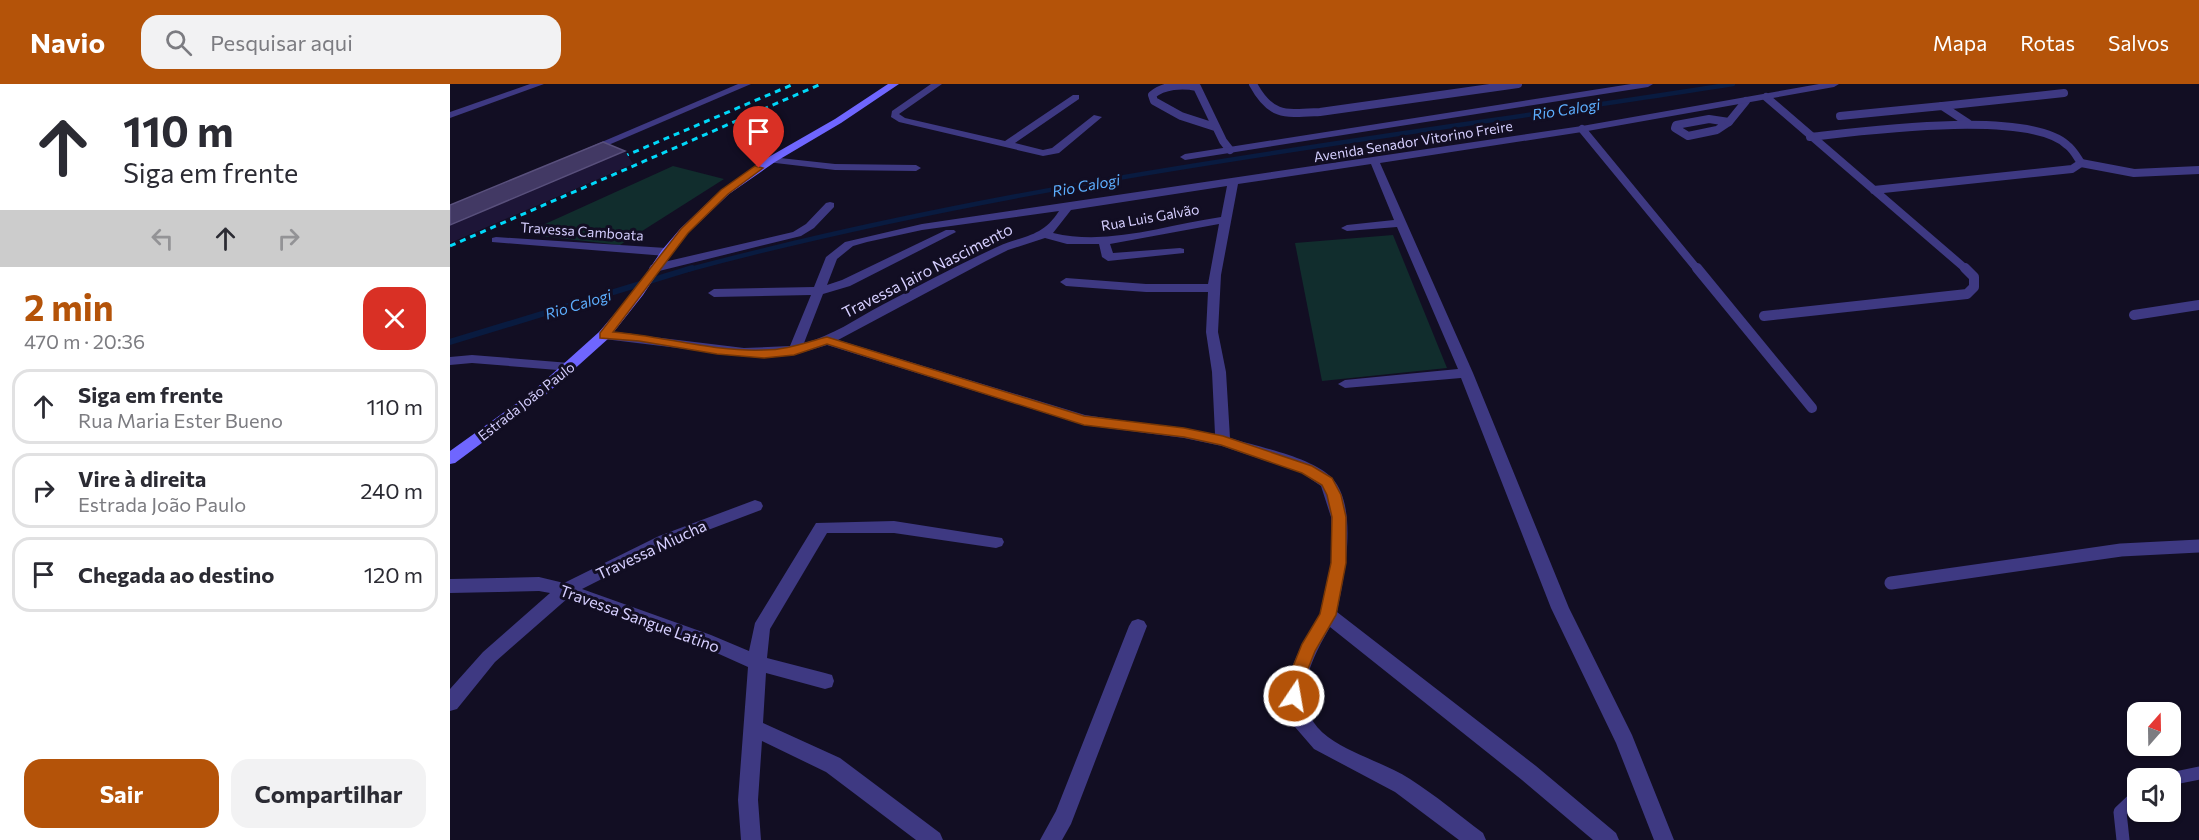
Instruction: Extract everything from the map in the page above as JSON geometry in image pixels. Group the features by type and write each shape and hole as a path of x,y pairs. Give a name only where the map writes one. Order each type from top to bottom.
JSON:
{"main road":[{"name":"Estrada João Paulo","path":"450,459 536,396 604,335 639,292 666,252 684,231 725,192 771,160 838,122 894,84"}],"street":[{"path":"450,115 539,84"},
{"path":"578,154 746,84"},
{"path":"938,84 894,115 902,120 1037,153 1049,153 1097,117"},
{"name":"Avenida Senador Vitorino Freire","path":"1185,157 1648,84"},
{"name":"Avenida Senador Vitorino Freire","path":"819,291 832,257 840,250 864,239 922,227 1582,129 1834,84"},
{"path":"1006,145 1076,97"},
{"path":"771,160 836,168 916,168"},
{"path":"1374,160 1399,223 1466,373 1560,608 1625,741 1664,840"},
{"path":"1223,441 1219,372 1212,332 1214,288 1233,182"},
{"path":"652,272 797,234 810,226 830,205"},
{"path":"1045,235 1067,207"},
{"name":"Rua Luis Galvão","path":"1045,235 1091,243 1225,220"},
{"path":"1347,228 1399,223"},
{"path":"714,293 819,291 846,283 950,232"},
{"name":"Travessa Jairo Nascimento","path":"604,335 742,353 794,351 827,340 1003,249 1028,238 1045,235"},
{"name":"Travessa Camboata","path":"496,240 666,252"},
{"path":"1104,241 1108,257 1180,251"},
{"path":"1066,282 1146,288 1214,288"},
{"path":"794,351 819,291"},
{"path":"827,340 1084,420 1184,433 1223,441 1307,469 1327,482 1334,495 1339,517 1339,563 1328,615 1308,649 1298,674 1294,696 1302,721 1321,743 1402,785 1476,840"},
{"path":"450,361 472,359 570,367"},
{"path":"1344,384 1466,373"},
{"name":"Travessa Miucha","path":"450,703 489,657 565,590 665,540 755,506"},
{"path":"751,840 748,800 761,628 822,527 894,527 996,542"},
{"name":"Travessa Sangue Latino","path":"450,586 539,584 565,590 705,640 757,663 825,681"},
{"path":"1328,615 1529,773 1609,840"},
{"path":"1050,840 1064,817 1138,626"},
{"path":"754,728 833,765 933,840"}],"lane":[{"path":"1254,84 1264,104 1277,109 1302,113 1518,84"},
{"path":"1215,127 1181,116 1154,101 1152,95 1159,89 1186,85 1197,87 1222,141 1230,150"},
{"path":"1840,116 2064,93"},
{"path":"1764,316 1954,297 1967,294 1974,287 1974,277 1958,261 1810,137 1766,97"},
{"path":"1729,122 1708,119 1676,125 1675,128 1688,136 1716,132 1729,122 1746,101"},
{"path":"1942,106 1969,123"},
{"path":"1810,137 1969,123 1995,124 2048,136 2069,145 2079,155 2081,163"},
{"path":"1582,129 1812,408"},
{"path":"1874,190 2072,170 2081,163 2134,173 2199,170"},
{"path":"2134,315 2199,305"},
{"path":"1891,583 2121,549 2199,546"},
{"path":"2181,777 2199,773"},
{"path":"2123,840 2120,812 2127,805"}],"green space":[{"path":"673,166 724,179 620,245 523,234"},
{"path":"1393,235 1447,368 1322,381 1295,243"}],"building":[{"path":"603,142 625,151 450,225 450,205"}],"waterway":[{"name":"Rio Calogi","path":"687,270 816,238 1076,185 1207,163 1733,84"},
{"name":"Rio Calogi","path":"450,342 692,268"}],"railway":[{"path":"613,161 794,84"},
{"path":"450,246 821,84"}],"route":[{"path":"759,168 725,192 684,231 604,335 639,338 717,351 764,354 794,351 827,340 1084,420 1184,433 1223,441 1307,469 1327,482 1334,495 1339,517 1339,563 1328,615 1308,649 1298,674 1294,696"}]}
